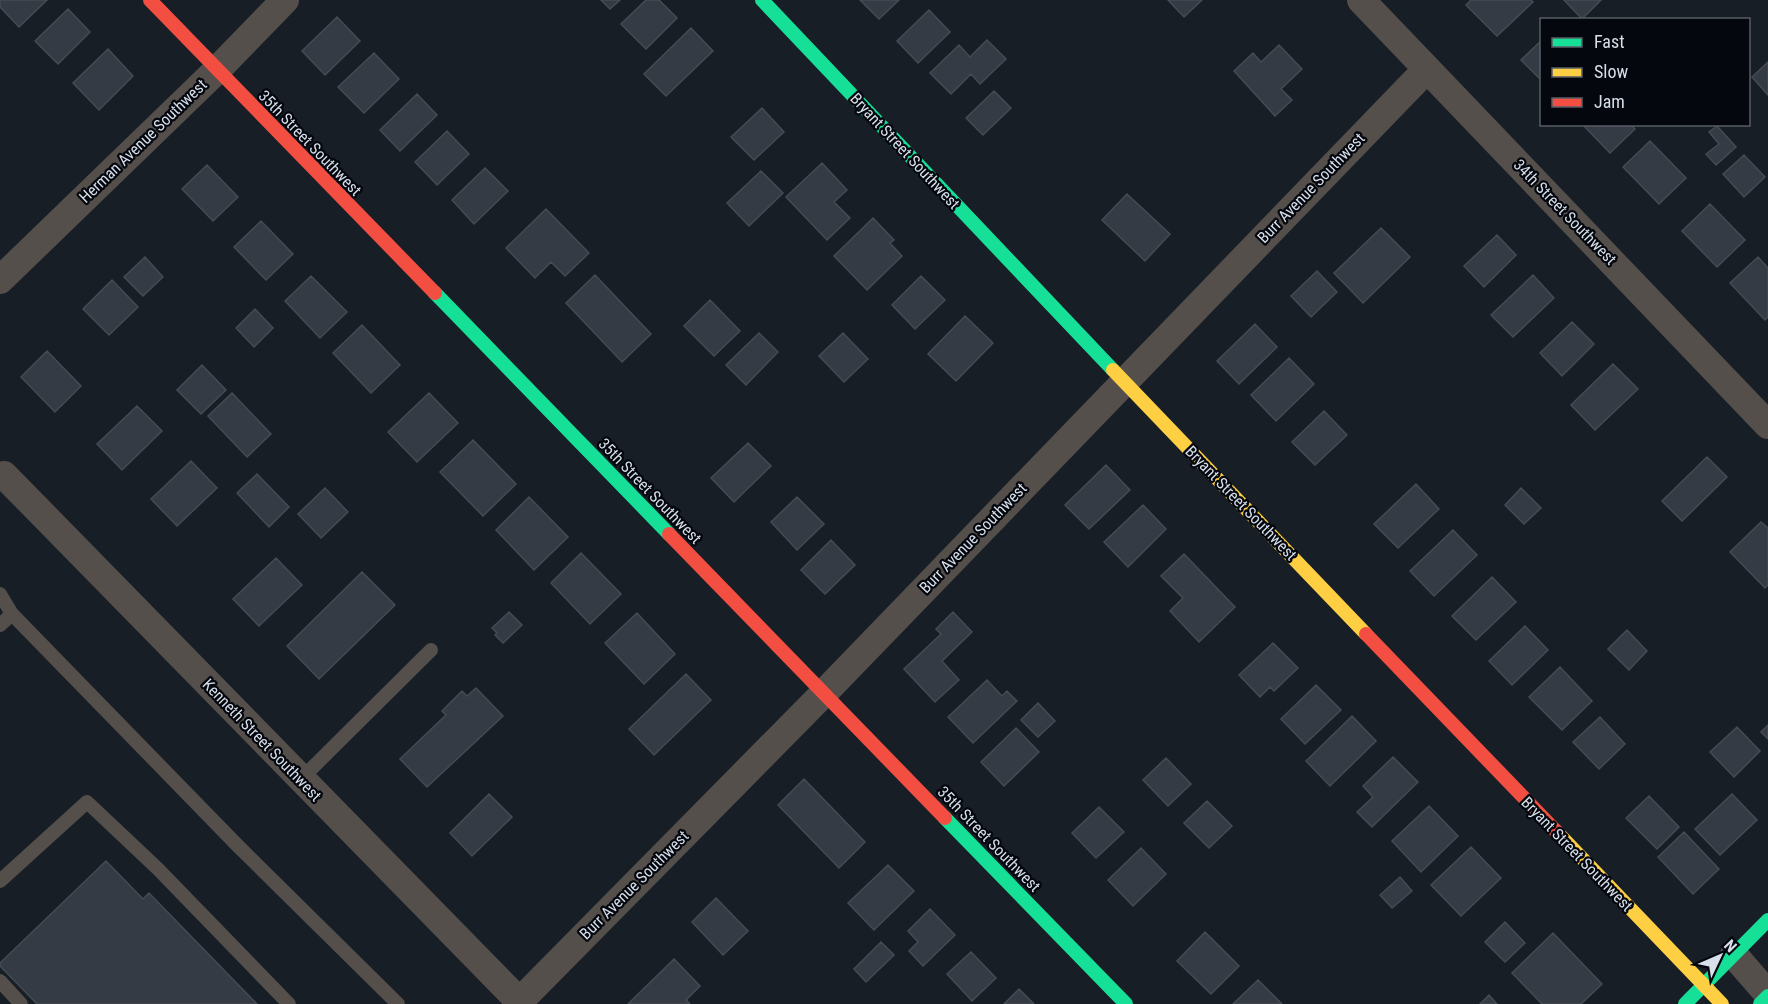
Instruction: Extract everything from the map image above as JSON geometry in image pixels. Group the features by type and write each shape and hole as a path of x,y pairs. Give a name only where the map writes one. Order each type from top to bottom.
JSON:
{"street":[{"name":"35th Street Southwest","path":"150,0 1126,1004"},
{"name":"Herman Avenue Southwest","path":"0,279 285,0"},
{"name":"Bryant Street Southwest","path":"762,0 1124,382 1722,1004"},
{"name":"34th Street Southwest","path":"1361,0 1768,425"},
{"name":"Burr Avenue Southwest","path":"519,1003 824,693 1427,69"},
{"name":"Kenneth Street Southwest","path":"3,475 519,1003"},
{"path":"1685,1004 1768,920"},
{"path":"1734,955 1768,995 1760,1004"}],"lane":[{"path":"0,594 12,614 238,846 398,1004"},
{"path":"0,625 12,614"},
{"path":"301,779 431,650"},
{"path":"0,881 87,802 158,869 289,1004"},
{"path":"0,981 21,1004"}],"building":[{"path":"0,0 47,0 19,27 0,7"},
{"path":"601,0 620,0 610,9"},
{"path":"646,0 659,0 677,18 646,49 621,24"},
{"path":"860,0 899,0 879,19"},
{"path":"1168,0 1202,0 1184,17"},
{"path":"1471,0 1531,0 1533,2 1497,36 1466,5"},
{"path":"1564,0 1601,0 1583,18"},
{"path":"68,9 90,32 58,64 35,41"},
{"path":"929,10 950,32 918,63 897,41"},
{"path":"337,17 360,41 325,75 302,51"},
{"path":"691,28 713,51 666,96 644,74"},
{"path":"987,40 1006,59 980,84 971,74 951,94 930,73 959,45 970,57"},
{"path":"1540,42 1540,79 1521,60"},
{"path":"1279,45 1302,69 1281,89 1292,100 1275,116 1234,71 1253,53 1261,62"},
{"path":"108,49 133,76 99,110 73,83"},
{"path":"374,53 399,79 364,113 338,87"},
{"path":"1768,62 1768,95 1752,77"},
{"path":"994,91 1011,108 983,135 966,118"},
{"path":"417,94 437,115 400,151 380,130"},
{"path":"762,108 784,132 754,160 731,137"},
{"path":"1584,126 1633,126 1635,129 1610,153"},
{"path":"1717,126 1736,147 1716,165 1706,154 1719,144 1709,132"},
{"path":"447,131 469,154 437,185 415,162"},
{"path":"1650,141 1686,178 1659,204 1623,167"},
{"path":"1744,155 1765,177 1744,197 1723,174"},
{"path":"822,163 847,190 834,202 850,218 827,240 786,197"},
{"path":"207,165 238,197 213,221 182,189"},
{"path":"485,168 508,191 474,224 452,200"},
{"path":"761,171 783,193 749,226 727,203"},
{"path":"1127,194 1170,234 1145,261 1102,220"},
{"path":"1710,204 1745,240 1717,267 1682,231"},
{"path":"546,209 589,253 565,276 551,262 535,278 506,248"},
{"path":"873,218 894,240 890,243 902,256 867,290 834,256"},
{"path":"261,221 293,254 266,280 234,247"},
{"path":"1381,228 1410,257 1363,303 1334,273"},
{"path":"1497,235 1516,255 1484,287 1464,266"},
{"path":"145,257 163,277 143,296 124,277"},
{"path":"1758,257 1768,268 1768,317 1765,320 1730,283"},
{"path":"1317,271 1337,292 1311,317 1291,296"},
{"path":"595,275 651,334 622,362 566,303"},
{"path":"1533,275 1554,298 1513,337 1491,315"},
{"path":"311,276 347,312 320,338 285,301"},
{"path":"921,276 945,300 915,329 892,305"},
{"path":"112,280 138,307 109,335 83,309"},
{"path":"710,300 740,331 714,356 684,326"},
{"path":"255,309 273,328 254,347 236,328"},
{"path":"965,316 993,343 956,381 928,354"},
{"path":"1572,322 1594,344 1562,376 1540,353"},
{"path":"1255,324 1277,347 1239,384 1217,361"},
{"path":"362,325 400,365 371,393 333,353"},
{"path":"759,333 778,352 746,385 726,365"},
{"path":"843,333 868,359 844,382 819,356"},
{"path":"47,351 81,386 55,412 21,377"},
{"path":"1289,358 1314,384 1276,421 1251,395"},
{"path":"1613,364 1638,389 1595,430 1571,405"},
{"path":"202,365 226,390 201,414 177,390"},
{"path":"232,393 271,434 247,457 208,416"},
{"path":"429,393 458,423 417,462 388,432"},
{"path":"137,406 162,431 122,470 97,444"},
{"path":"1324,411 1347,435 1315,465 1292,442"},
{"path":"473,440 516,484 483,516 440,472"},
{"path":"748,443 771,466 734,502 711,478"},
{"path":"1707,457 1727,477 1682,521 1662,501"},
{"path":"191,461 217,488 177,526 151,499"},
{"path":"1106,465 1130,490 1089,529 1065,505"},
{"path":"257,474 289,507 269,527 237,493"},
{"path":"1416,484 1439,509 1398,548 1374,524"},
{"path":"325,488 348,512 321,538 298,514"},
{"path":"1521,488 1541,508 1524,524 1505,505"},
{"path":"529,497 568,537 534,570 496,530"},
{"path":"797,497 824,524 797,550 771,522"},
{"path":"1143,505 1166,529 1128,567 1104,542"},
{"path":"1761,522 1768,528 1768,585 1765,588 1730,552"},
{"path":"1453,530 1477,555 1434,596 1410,571"},
{"path":"831,540 855,565 825,594 801,570"},
{"path":"581,553 621,594 590,624 551,583"},
{"path":"1184,554 1235,607 1199,642 1170,611 1183,598 1161,576"},
{"path":"276,558 302,585 259,626 233,599"},
{"path":"362,572 395,605 319,679 287,646"},
{"path":"1492,577 1516,602 1476,640 1452,616"},
{"path":"509,612 522,625 503,643 492,628"},
{"path":"953,612 972,632 942,661 959,680 935,702 904,669 941,634 936,629"},
{"path":"637,613 675,654 644,684 605,643"},
{"path":"1525,626 1548,650 1512,685 1489,661"},
{"path":"1627,630 1647,651 1629,670 1608,649"},
{"path":"1273,643 1298,668 1274,691 1270,687 1260,697 1239,675"},
{"path":"1560,667 1592,701 1562,730 1529,697"},
{"path":"686,674 711,700 654,755 629,729"},
{"path":"987,680 1002,696 1007,691 1017,701 973,743 948,717"},
{"path":"1316,685 1341,710 1305,744 1281,719"},
{"path":"476,688 503,716 427,787 400,759 446,715 442,711 462,691 467,696"},
{"path":"1038,703 1055,721 1038,737 1021,720"},
{"path":"1352,716 1376,741 1330,786 1306,761"},
{"path":"1600,717 1625,744 1599,769 1573,742"},
{"path":"1768,725 1768,739 1761,732"},
{"path":"1737,727 1760,751 1734,777 1710,752"},
{"path":"1016,728 1039,752 1004,786 981,762"},
{"path":"1393,757 1418,782 1372,827 1357,812 1373,797 1363,786"},
{"path":"1166,758 1191,784 1168,806 1143,780"},
{"path":"804,779 865,842 839,868 778,805"},
{"path":"489,794 512,817 472,856 450,833"},
{"path":"1732,794 1757,820 1720,855 1695,829"},
{"path":"1649,796 1679,827 1657,849 1626,818"},
{"path":"1207,801 1232,826 1209,848 1184,823"},
{"path":"1429,806 1458,836 1421,872 1392,841"},
{"path":"1099,807 1124,832 1096,858 1072,833"},
{"path":"1684,832 1719,869 1693,894 1658,857"},
{"path":"1471,847 1501,878 1461,916 1431,885"},
{"path":"1141,848 1166,874 1133,906 1108,880"},
{"path":"106,861 143,899 149,893 257,1004 37,1004 0,966 0,963"},
{"path":"888,865 914,891 874,930 848,903"},
{"path":"1400,877 1412,891 1392,908 1380,895"},
{"path":"716,898 748,931 723,955 692,922"},
{"path":"930,909 955,935 923,966 909,951 918,942 908,931"},
{"path":"1505,922 1525,943 1505,962 1485,942"},
{"path":"1205,932 1239,966 1211,994 1177,961"},
{"path":"1553,933 1602,984 1581,1004 1542,1004 1512,973"},
{"path":"881,942 894,955 866,982 854,969"},
{"path":"971,952 996,978 972,1001 947,974"},
{"path":"674,959 700,986 686,1000 690,1004 628,1004"},
{"path":"1258,980 1282,1004 1233,1004"},
{"path":"1019,989 1034,1004 1004,1004"},
{"path":"1489,995 1497,1004 1480,1004"}],"traffic: fast":[{"path":"762,0 1113,370"},
{"path":"435,293 669,534"},
{"path":"945,818 1126,1004"},
{"path":"1685,1004 1768,920"},
{"path":"1760,1004 1768,996"}],"traffic: slow":[{"path":"1113,370 1366,634"},
{"path":"1556,831 1722,1004"}],"traffic: jam":[{"path":"150,0 435,293"},
{"path":"669,534 945,818"},
{"path":"1366,634 1556,831"}]}
